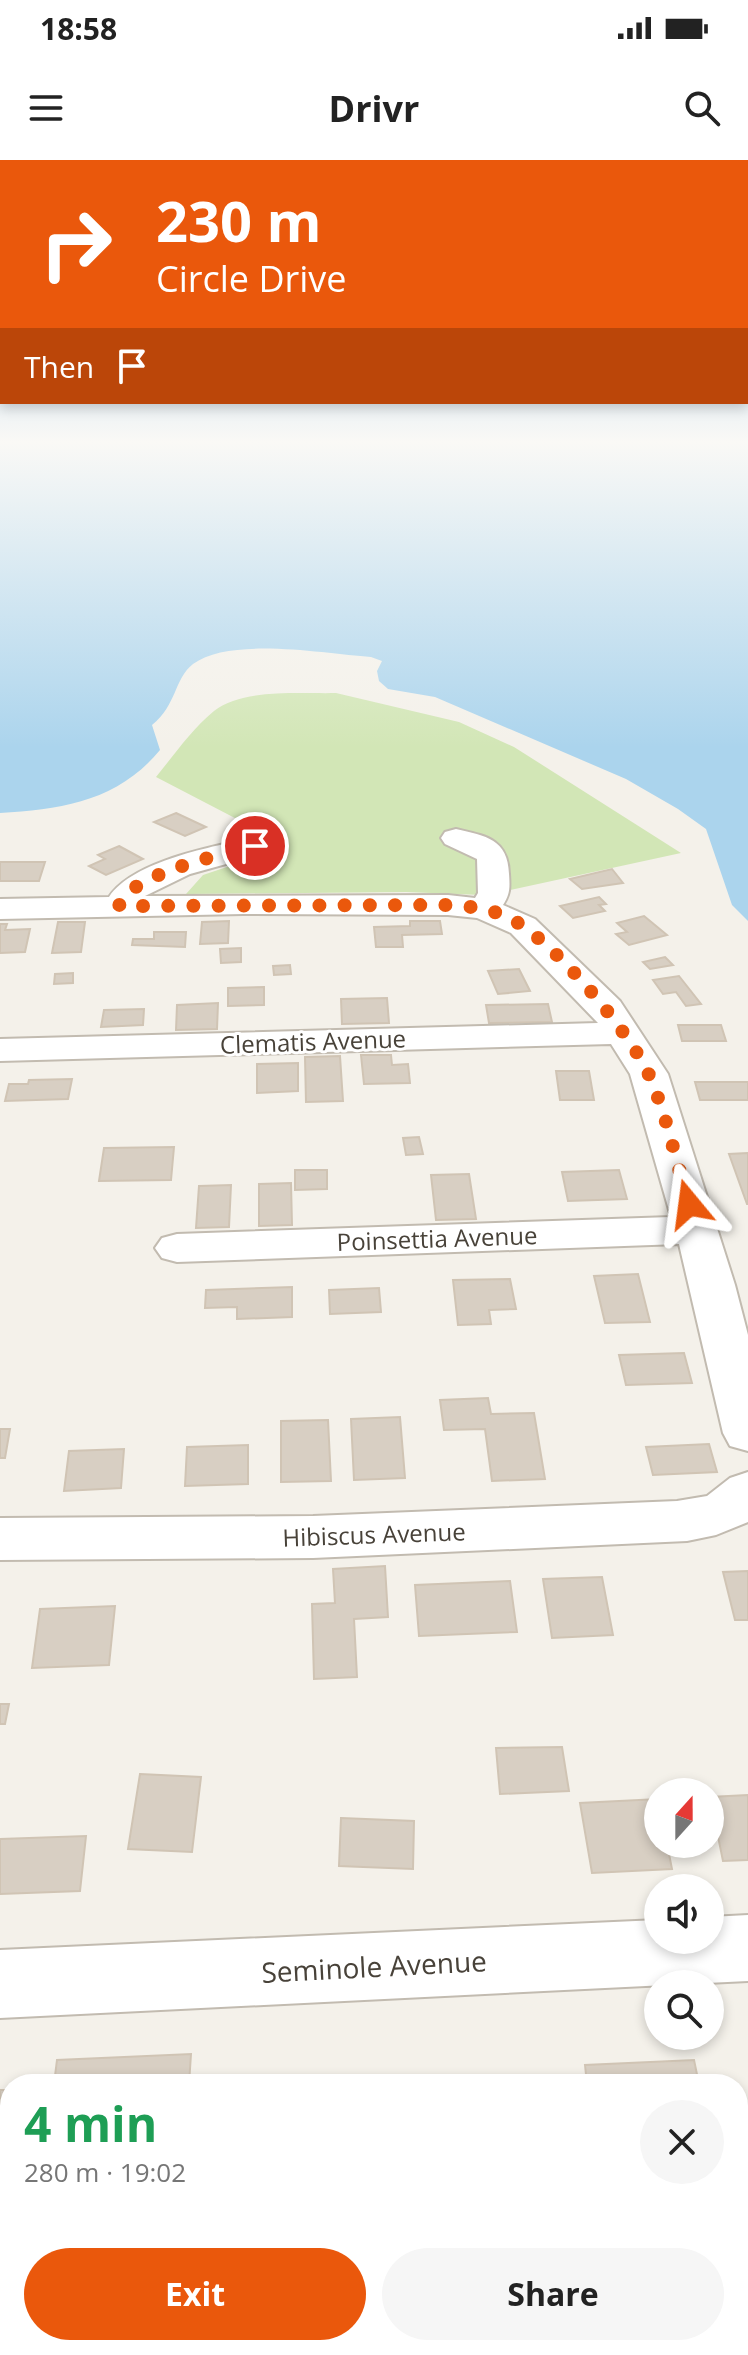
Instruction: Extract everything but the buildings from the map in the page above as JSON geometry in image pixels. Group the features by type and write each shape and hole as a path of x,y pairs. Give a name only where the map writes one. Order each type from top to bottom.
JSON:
{"street":[{"path":"456,838 484,848 493,856 494,893 484,909"},
{"path":"119,906 129,892 172,870 255,846"},
{"path":"0,909 433,904 484,909 512,919 532,933 607,1009 625,1033 654,1087 718,1302 748,1433"},
{"name":"Clematis Avenue","path":"0,1050 625,1033"},
{"name":"Poinsettia Avenue","path":"177,1248 696,1230"},
{"name":"Hibiscus Avenue","path":"0,1539 297,1537 677,1521 717,1515 745,1496"},
{"name":"Seminole Avenue","path":"0,1984 748,1948"}],"green space":[{"path":"336,693 459,722 514,747 681,853 506,891 507,896 406,892 186,894 203,875 289,846 156,777 198,726 226,704 256,695"}],"water":[{"path":"0,543 748,543 748,921 732,905 706,829 678,809 626,779 435,697 388,689 379,681 377,671 382,661 371,657 279,649 230,651 209,656 187,670 166,709 152,725 160,750 126,781 108,791 67,805 0,813"}],"route":[{"path":"255,846 172,870 129,892 119,906 448,905 474,906 512,919 541,941 607,1009 635,1049 654,1087 689,1204"}]}
